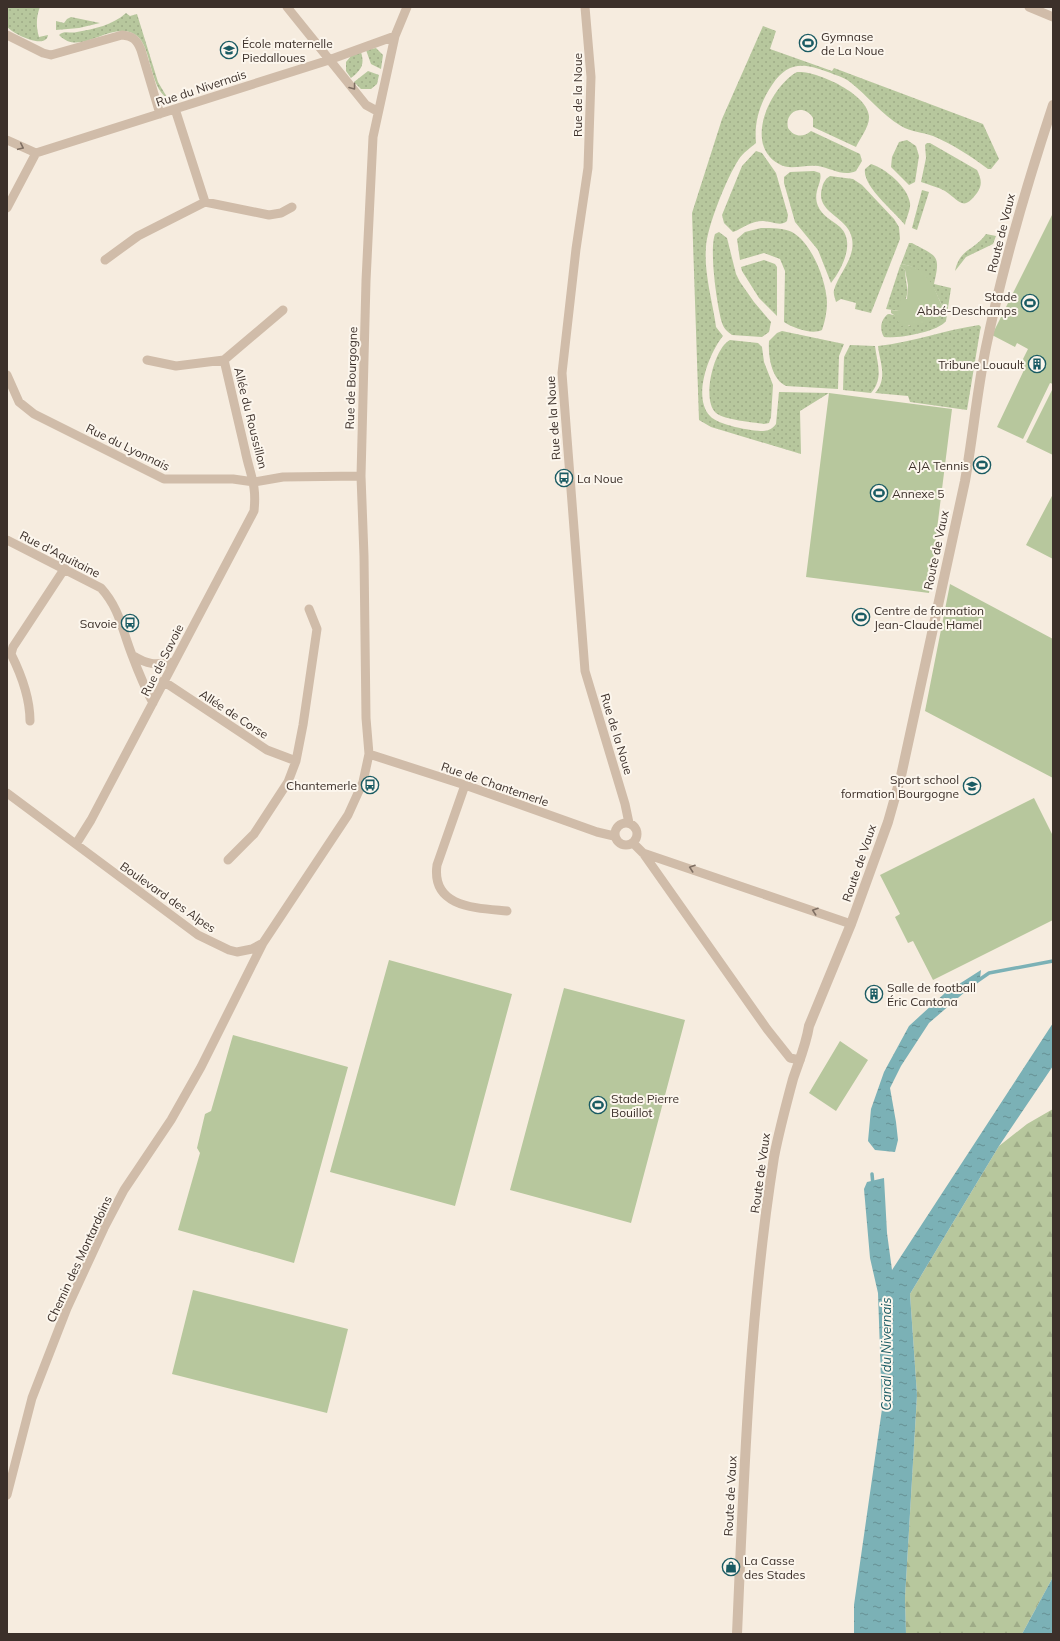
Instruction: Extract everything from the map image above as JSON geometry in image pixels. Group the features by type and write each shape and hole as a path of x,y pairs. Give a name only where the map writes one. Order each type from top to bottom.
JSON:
{"street":[{"path":"287,7 366,105 377,111"},
{"name":"Rue de Bourgogne","path":"369,754 366,718 364,556 361,476 366,273 372,143 377,111 395,36 407,7"},
{"name":"Rue de la Noue","path":"585,7 591,77 588,168 576,249 562,373 585,671 625,804 629,823"},
{"path":"1029,7 1053,17"},
{"path":"7,35 43,53 52,55 122,35 133,38 141,50 160,114"},
{"name":"Rue du Nivernais","path":"36,153 330,59 395,36"},
{"name":"Route de Vaux","path":"737,1634 745,1463 757,1298 774,1157 781,1122 806,1043 809,1026 851,924 877,855 901,776 965,481 991,324 1024,195 1053,105"},
{"path":"175,109 205,202"},
{"path":"7,140 36,153 7,208"},
{"path":"105,260 138,236 205,202 269,215 280,213 292,207"},
{"name":"Allée du Roussillon","path":"147,360 176,366 224,360 283,310"},
{"name":"Allée du Roussillon","path":"224,360 248,464 254,482"},
{"name":"Rue du Lyonnais","path":"7,375 19,402 34,414 157,477 170,480 234,479 254,482 283,477 361,476"},
{"name":"Rue de Savoie","path":"76,844 91,820 254,510 254,482"},
{"name":"Rue d'Aquitaine","path":"7,540 101,588 112,601 118,612 132,655 153,703"},
{"path":"30,722 30,710 16,664 9,654 64,568"},
{"path":"228,860 254,834 288,782 296,761 303,725 317,629 309,609"},
{"path":"132,655 145,663 157,664 173,662"},
{"name":"Allée de Corse","path":"163,681 267,750 296,761"},
{"path":"263,943 348,815 363,782 369,754"},
{"name":"Rue de Chantemerle","path":"369,754 465,785 597,832 614,836"},
{"path":"465,785 437,865 437,882 446,896 458,903 472,908 507,911"},
{"name":"Boulevard des Alpes","path":"7,793 198,935 229,950 237,952 252,949 263,943"},
{"path":"629,823 636,831 636,840 633,843 626,845 621,844 614,836 617,827 621,824 629,823"},
{"path":"633,843 643,853 767,1029 790,1058 800,1060"},
{"path":"643,853 851,924"},
{"name":"Chemin des Montardoins","path":"7,1495 32,1398 67,1308 104,1228 124,1190 171,1120 201,1067 263,943"}],"green space":[{"path":"7,7 40,7 37,18 37,30 39,37 48,35 46,39 35,41 20,36 9,29 7,26"},
{"path":"126,13 130,16 137,14 158,82 168,99 156,84 144,45 139,38 132,33 123,31 113,32 76,43 67,41 59,35 103,26 115,21"},
{"path":"71,17 100,23 79,28 56,30 56,21 64,23"},
{"path":"763,26 776,31 770,49 832,71 834,68 983,124 999,159 991,169 988,169 975,159 940,139 905,128 887,116 848,80 819,69 804,66 790,68 778,77 772,85 761,105 759,112 756,127 756,143 742,155 734,167 718,202 707,238 706,265 708,284 716,327 723,336 713,353 704,375 702,398 705,408 714,419 735,427 763,431 771,429 776,424 779,392 829,393 800,411 801,454 711,427 699,420 692,213 722,119"},
{"path":"376,48 383,55 381,69 371,64 366,50"},
{"path":"361,52 363,60 361,67 351,78 346,71 346,62 351,56"},
{"path":"368,71 379,75 377,84 371,89 361,89 354,82"},
{"path":"797,72 806,72 816,75 840,85 851,92 866,108 869,116 868,124 856,147 813,127 813,118 805,111 800,110 792,113 788,122 788,128 796,135 802,136 811,131 860,154 862,161 856,171 851,173 842,173 818,166 788,167 779,164 768,155 763,144 762,130 764,116 778,90 787,79"},
{"path":"907,140 916,146 919,156 915,182 909,185 891,167 892,157 899,142"},
{"path":"930,143 977,170 981,184 977,193 968,202 961,203 945,191 921,182 926,158 925,145"},
{"path":"756,151 762,153 776,173 788,215 787,221 779,224 758,221 733,232 724,223 722,215 742,166"},
{"path":"871,164 889,174 905,191 910,205 905,225 868,183 865,176 865,169"},
{"path":"814,171 820,173 821,176 816,196 818,206 825,215 840,227 845,233 847,240 846,255 831,283 818,250 795,222 784,183 784,177 790,172"},
{"path":"830,176 853,179 862,185 894,219 899,227 900,239 871,313 855,309 856,303 841,299 836,302 834,290 836,283 850,257 852,243 851,235 848,229 823,203 821,196 822,186 826,179"},
{"path":"922,190 929,192 917,230 912,228"},
{"name":"Stade Abbé-Deschamps","path":"1053,213 1053,384 1050,383 1023,439 997,427 1024,370 1019,367 1028,349 1017,343 1015,347 992,335"},
{"path":"761,228 781,229 792,232 806,244 812,253 821,273 826,293 827,309 822,330 813,332 808,331 784,322 785,271 780,259 764,253 740,260 737,239 745,232"},
{"path":"719,232 727,238 736,274 740,282 771,322 769,332 762,337 732,335 723,325 718,304 713,265 713,242 715,234"},
{"path":"986,234 996,236 993,244 966,257 955,271 960,258 977,244"},
{"path":"909,243 912,243 927,251 935,258 937,267 934,284 951,288 946,321 942,325 917,334 898,337 884,337 882,334 882,324 888,314 894,315 909,326 942,306 932,285 922,273 909,266 901,264"},
{"path":"764,260 775,264 777,267 777,316 759,298 741,267"},
{"path":"901,264 917,269 928,278 942,306 937,317 926,323 901,326 891,313 891,310 899,311 901,298 907,299 908,285 905,270 900,266"},
{"path":"900,266 905,270 907,291 906,299 899,311 886,309"},
{"path":"979,325 981,327 967,410 910,402 908,396 875,393 879,387 882,376 878,346 904,342"},
{"path":"782,331 844,344 839,356 838,389 786,386 781,383 774,372 770,360 769,341 777,333"},
{"path":"730,340 758,343 762,347 764,362 773,385 771,417 769,423 764,424 726,417 716,413 712,406 710,397 711,375 719,353 724,345"},
{"path":"850,345 875,346 879,376 871,393 843,390 844,357"},
{"path":"1053,388 1053,455 1026,442"},
{"name":"Annexe 5","path":"829,393 952,409 929,593 806,577"},
{"path":"1053,494 1053,559 1026,545"},
{"path":"950,584 1053,639 1053,778 925,711"},
{"path":"1034,798 1053,836 1053,920 933,980 913,941 908,943 895,917 900,914 880,875"},
{"path":"389,960 512,994 455,1206 330,1172"},
{"name":"Stade Pierre Bouillot","path":"564,988 685,1020 631,1223 510,1190"},
{"path":"233,1035 348,1067 294,1263 178,1230 200,1153 197,1148 205,1114 211,1111"},
{"path":"840,1041 868,1060 836,1111 809,1093"},
{"path":"1053,1109 1053,1577 1022,1634 906,1634 905,1598 917,1395 910,1294 999,1146 1027,1124"},
{"path":"193,1290 348,1329 327,1413 172,1374"}],"water":[{"path":"981,970 980,979 929,1023 901,1066 890,1088 898,1140 895,1152 875,1150 868,1141 871,1109 884,1072 909,1026 945,993"},
{"name":"Canal du Nivernais","path":"1053,1023 1053,1066 999,1146 910,1294 917,1395 905,1598 906,1634 854,1634 854,1605 882,1409 878,1293 870,1258 864,1189 867,1182 884,1178 887,1233 892,1270"},
{"path":"1053,1577 1053,1634 1022,1634"}],"waterway":[{"path":"976,982 989,973 1053,961"},
{"path":"872,1174 873,1185"}],"place":[{"name":"Gymnase de La Noue","path":"808,43"},
{"name":"École maternelle Piedalloues","path":"229,50"},
{"name":"Stade Abbé-Deschamps","path":"1030,303"},
{"name":"Tribune Louault","path":"1037,364"},
{"name":"AJA Tennis","path":"982,465"},
{"name":"La Noue","path":"564,478"},
{"name":"Annexe 5","path":"879,493"},
{"name":"Centre de formation Jean-Claude Hamel","path":"861,617"},
{"name":"Savoie","path":"130,623"},
{"name":"Chantemerle","path":"370,785"},
{"name":"Sport school formation Bourgogne","path":"972,786"},
{"name":"Salle de football Éric Cantona","path":"874,994"},
{"name":"Stade Pierre Bouillot","path":"598,1105"},
{"name":"La Casse des Stades","path":"731,1567"}]}
